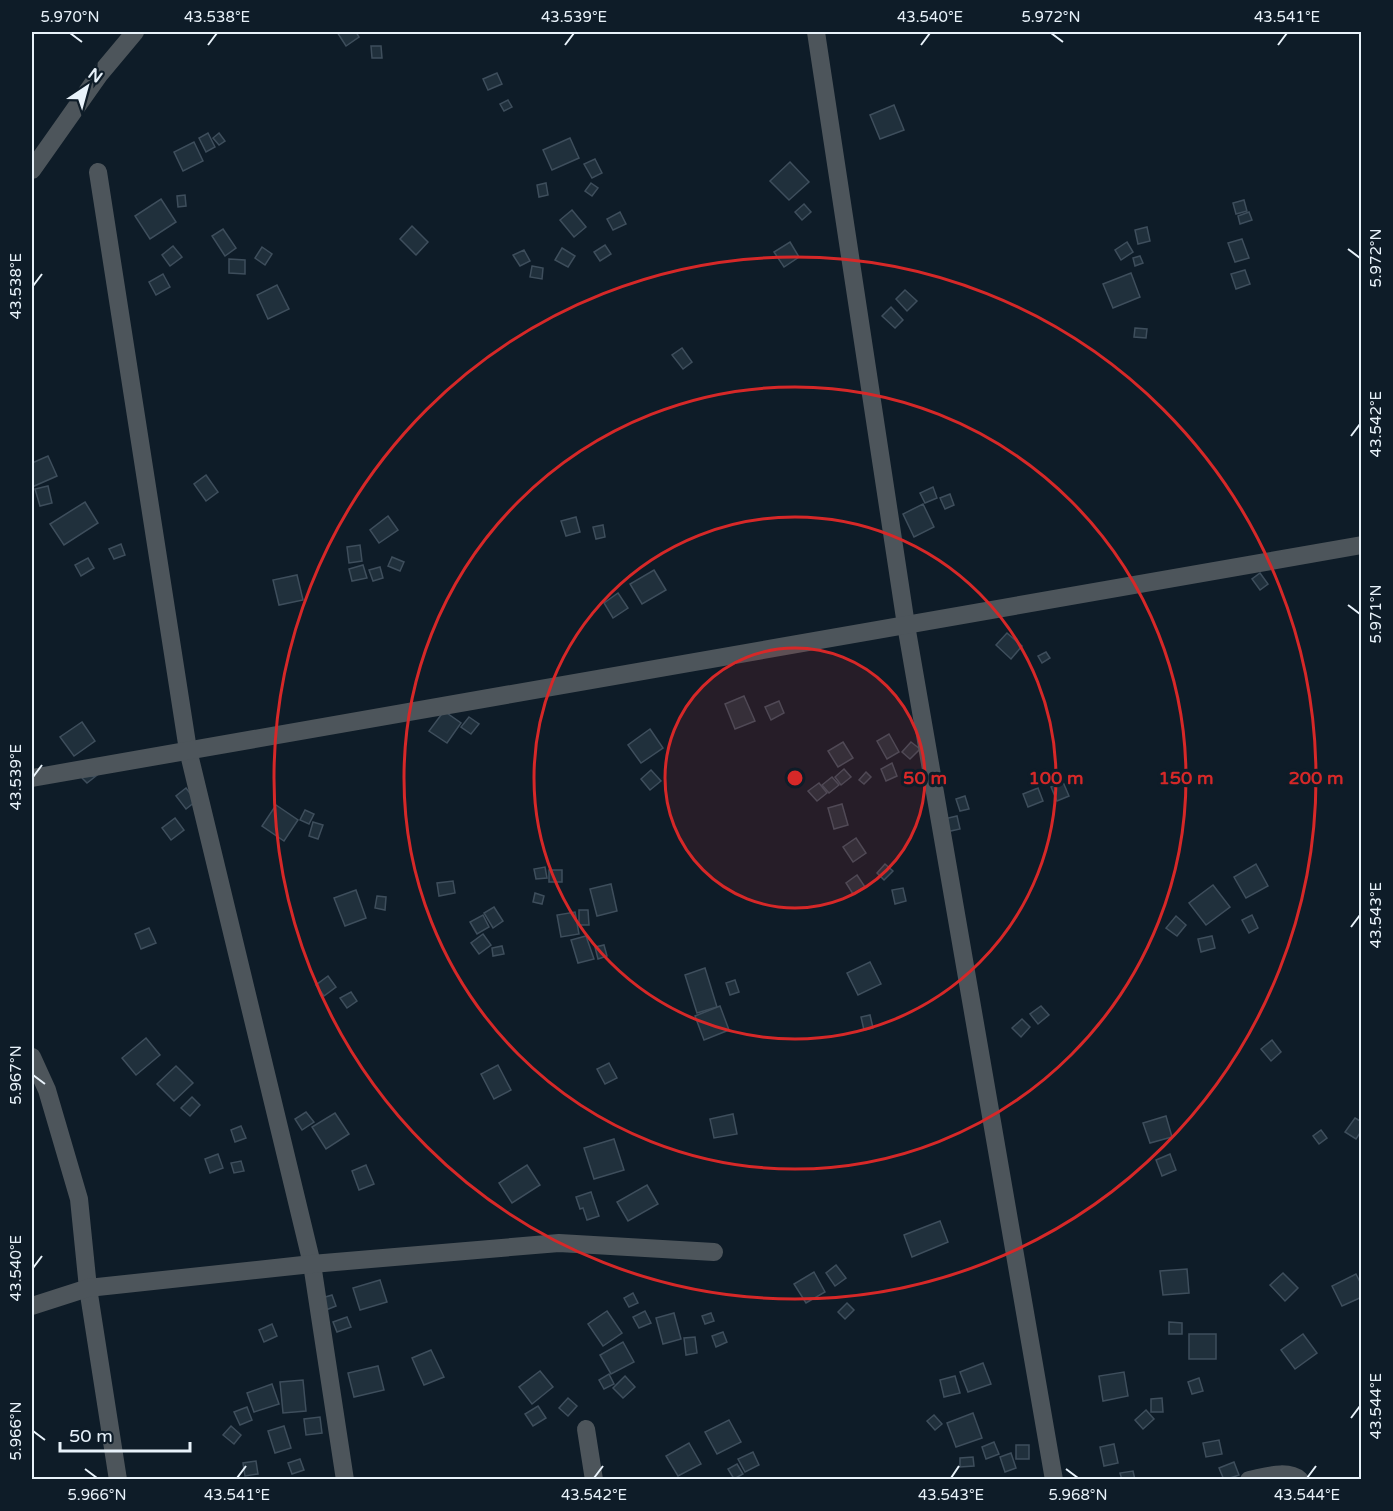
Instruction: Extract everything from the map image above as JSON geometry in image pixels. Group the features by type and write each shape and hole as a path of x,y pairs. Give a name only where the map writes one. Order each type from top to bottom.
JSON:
{"street":[{"path":"32,170 99,75 135,32"},
{"path":"816,32 906,625 1054,1479"},
{"path":"98,172 188,750 312,1264 345,1479"},
{"path":"32,778 1362,545"},
{"path":"32,1058 47,1090 79,1199 88,1288 118,1479"},
{"path":"32,1306 88,1288 312,1264 559,1243 714,1252"},
{"path":"586,1429 594,1479"},
{"path":"1249,1479 1280,1474 1297,1476 1300,1479"}],"building":[{"path":"337,32 356,32 359,37 346,46"},
{"path":"371,46 381,46 382,58 372,58"},
{"path":"497,73 502,84 488,90 483,79"},
{"path":"508,100 512,107 504,111 500,104"},
{"path":"894,105 904,130 880,139 870,115"},
{"path":"208,133 215,147 206,152 199,138"},
{"path":"219,133 225,141 219,145 213,138"},
{"path":"570,138 579,158 552,170 543,150"},
{"path":"194,142 203,161 183,171 174,152"},
{"path":"595,159 602,173 592,178 584,164"},
{"path":"790,162 809,182 789,200 770,181"},
{"path":"546,183 548,195 539,197 537,185"},
{"path":"591,183 598,188 592,196 585,191"},
{"path":"185,195 186,206 178,207 177,196"},
{"path":"161,199 176,222 150,239 135,216"},
{"path":"1244,200 1247,211 1236,214 1233,203"},
{"path":"804,204 811,212 802,220 795,212"},
{"path":"572,210 586,227 574,237 560,220"},
{"path":"620,212 626,224 613,230 607,219"},
{"path":"1249,212 1252,220 1240,224 1238,216"},
{"path":"412,226 428,242 416,255 400,239"},
{"path":"1147,227 1150,241 1138,244 1135,230"},
{"path":"223,229 236,248 225,256 212,236"},
{"path":"1242,239 1249,258 1235,262 1228,243"},
{"path":"790,242 799,257 784,267 774,252"},
{"path":"1127,242 1133,252 1121,260 1115,250"},
{"path":"605,245 611,254 600,261 594,252"},
{"path":"173,246 182,257 170,266 162,255"},
{"path":"262,247 272,254 265,265 255,258"},
{"path":"562,248 575,256 568,267 555,260"},
{"path":"524,250 530,261 520,266 513,255"},
{"path":"1140,256 1143,263 1135,266 1133,258"},
{"path":"229,259 245,260 245,274 229,273"},
{"path":"532,266 543,268 542,279 530,277"},
{"path":"1245,270 1250,284 1236,289 1231,274"},
{"path":"1131,273 1140,297 1113,308 1103,284"},
{"path":"163,274 170,287 156,295 149,282"},
{"path":"277,285 289,309 268,319 257,295"},
{"path":"905,290 917,301 907,311 896,299"},
{"path":"891,307 903,320 895,328 882,316"},
{"path":"1135,328 1147,329 1146,338 1134,337"},
{"path":"682,348 692,362 683,369 672,355"},
{"path":"48,456 57,476 32,487 32,463"},
{"path":"206,475 218,492 206,501 194,484"},
{"path":"48,486 52,503 40,506 35,489"},
{"path":"933,487 937,498 925,503 920,493"},
{"path":"950,494 954,505 945,509 940,498"},
{"path":"85,502 98,523 64,545 50,524"},
{"path":"923,504 934,527 914,537 903,514"},
{"path":"388,516 398,530 379,543 370,530"},
{"path":"576,517 580,532 566,536 561,521"},
{"path":"603,525 605,537 596,539 593,527"},
{"path":"121,544 125,555 114,559 109,549"},
{"path":"360,545 362,561 349,563 347,547"},
{"path":"392,557 404,562 400,571 388,566"},
{"path":"88,558 94,568 81,576 75,565"},
{"path":"363,565 367,578 352,581 349,569"},
{"path":"380,567 383,578 373,581 369,570"},
{"path":"654,570 666,590 642,604 630,584"},
{"path":"1260,573 1268,584 1260,590 1252,579"},
{"path":"297,575 303,600 279,605 273,580"},
{"path":"618,593 628,608 613,618 604,603"},
{"path":"1007,633 1022,646 1011,659 996,645"},
{"path":"1046,652 1050,658 1042,663 1038,656"},
{"path":"744,696 755,721 735,729 725,704"},
{"path":"779,701 784,713 771,720 765,707"},
{"path":"444,711 461,723 447,743 429,731"},
{"path":"469,717 479,724 471,734 461,727"},
{"path":"82,722 95,741 74,756 60,737"},
{"path":"650,729 663,748 641,763 628,745"},
{"path":"889,734 899,752 887,759 877,741"},
{"path":"843,742 853,758 838,767 828,751"},
{"path":"911,742 920,749 910,759 902,752"},
{"path":"892,763 897,776 886,781 881,769"},
{"path":"844,769 851,777 841,785 835,777"},
{"path":"651,770 661,781 650,790 641,779"},
{"path":"866,772 871,777 864,784 859,780"},
{"path":"96,776 87,783 81,777"},
{"path":"832,777 839,785 829,793 822,785"},
{"path":"1063,782 1069,796 1057,801 1051,787"},
{"path":"819,783 827,793 817,801 808,791"},
{"path":"186,788 196,801 186,809 176,796"},
{"path":"1038,788 1043,801 1028,807 1023,794"},
{"path":"965,796 969,809 960,811 956,799"},
{"path":"842,804 848,825 834,829 828,808"},
{"path":"276,805 298,820 284,841 262,826"},
{"path":"305,810 314,814 309,824 300,820"},
{"path":"957,816 960,829 946,832 944,819"},
{"path":"175,818 184,830 171,840 162,828"},
{"path":"313,822 323,825 318,839 309,836"},
{"path":"856,838 866,853 853,862 843,847"},
{"path":"885,864 893,871 884,880 877,873"},
{"path":"1256,864 1268,886 1246,898 1234,877"},
{"path":"545,867 547,878 536,879 534,869"},
{"path":"549,870 562,870 562,882 549,882"},
{"path":"857,875 865,887 853,894 846,883"},
{"path":"453,881 455,893 439,896 437,883"},
{"path":"611,884 617,911 597,916 590,889"},
{"path":"1213,885 1230,907 1206,925 1189,903"},
{"path":"903,888 906,901 895,904 892,890"},
{"path":"356,890 366,918 345,926 334,898"},
{"path":"535,893 544,896 542,904 533,902"},
{"path":"377,896 386,897 385,910 375,908"},
{"path":"494,907 503,921 493,928 484,913"},
{"path":"579,910 588,910 589,925 579,925"},
{"path":"575,912 579,934 561,937 557,915"},
{"path":"483,915 489,927 477,934 470,922"},
{"path":"1252,915 1258,928 1249,933 1242,920"},
{"path":"1176,916 1186,925 1177,936 1166,928"},
{"path":"149,928 156,943 141,949 135,934"},
{"path":"483,934 491,945 479,954 471,943"},
{"path":"586,936 594,959 578,963 571,940"},
{"path":"1212,936 1215,948 1201,952 1198,939"},
{"path":"604,945 607,956 598,959 595,947"},
{"path":"502,946 504,954 493,956 492,948"},
{"path":"870,962 881,984 858,995 847,973"},
{"path":"705,968 717,1007 697,1013 685,975"},
{"path":"328,976 336,987 324,996 316,985"},
{"path":"735,980 739,992 730,995 726,983"},
{"path":"351,992 357,1001 347,1008 340,998"},
{"path":"720,1006 729,1030 704,1040 695,1016"},
{"path":"1041,1006 1049,1015 1038,1024 1030,1014"},
{"path":"870,1015 873,1028 864,1030 861,1017"},
{"path":"1022,1019 1030,1027 1021,1037 1012,1028"},
{"path":"146,1038 160,1055 136,1075 122,1058"},
{"path":"1272,1040 1281,1052 1271,1061 1261,1049"},
{"path":"609,1063 617,1078 605,1084 597,1069"},
{"path":"498,1065 511,1090 494,1099 481,1074"},
{"path":"176,1066 193,1083 174,1101 157,1084"},
{"path":"192,1097 200,1105 190,1116 181,1108"},
{"path":"306,1112 314,1122 302,1130 295,1119"},
{"path":"335,1113 349,1134 326,1149 312,1127"},
{"path":"733,1114 737,1134 714,1138 710,1119"},
{"path":"1166,1116 1172,1137 1150,1143 1143,1123"},
{"path":"1355,1118 1362,1122 1362,1130 1356,1139 1345,1132"},
{"path":"241,1126 246,1138 235,1142 231,1130"},
{"path":"1321,1130 1327,1138 1319,1144 1313,1136"},
{"path":"614,1139 624,1170 594,1179 584,1148"},
{"path":"218,1154 223,1168 210,1173 205,1159"},
{"path":"1170,1154 1176,1170 1162,1176 1156,1160"},
{"path":"241,1161 244,1171 234,1173 231,1163"},
{"path":"366,1165 374,1184 359,1190 352,1171"},
{"path":"527,1165 540,1185 512,1203 499,1183"},
{"path":"647,1185 658,1204 628,1221 617,1202"},
{"path":"591,1192 599,1216 587,1220 576,1197"},
{"path":"940,1221 948,1242 912,1257 904,1235"},
{"path":"836,1265 846,1278 835,1286 826,1273"},
{"path":"1187,1269 1189,1293 1163,1295 1160,1271"},
{"path":"814,1272 825,1292 806,1303 794,1284"},
{"path":"1283,1273 1298,1288 1285,1301 1270,1285"},
{"path":"1356,1274 1362,1286 1362,1297 1342,1306 1332,1286"},
{"path":"380,1280 387,1302 360,1310 353,1288"},
{"path":"633,1293 638,1303 629,1307 624,1298"},
{"path":"332,1295 336,1306 326,1310 322,1298"},
{"path":"847,1303 854,1310 845,1319 838,1312"},
{"path":"607,1311 622,1333 603,1346 588,1324"},
{"path":"645,1311 651,1323 639,1328 633,1317"},
{"path":"674,1313 681,1339 663,1344 656,1318"},
{"path":"711,1313 714,1321 705,1324 702,1316"},
{"path":"347,1317 351,1327 337,1332 333,1322"},
{"path":"1169,1322 1182,1323 1182,1334 1169,1334"},
{"path":"272,1324 277,1336 264,1342 259,1330"},
{"path":"723,1332 727,1342 716,1347 712,1336"},
{"path":"1189,1334 1216,1334 1216,1359 1189,1359"},
{"path":"1303,1334 1317,1353 1295,1369 1281,1350"},
{"path":"695,1337 697,1353 686,1355 684,1338"},
{"path":"623,1342 634,1362 611,1374 600,1355"},
{"path":"431,1350 444,1377 424,1385 412,1358"},
{"path":"983,1363 991,1384 968,1392 960,1372"},
{"path":"378,1366 384,1390 354,1397 348,1373"},
{"path":"540,1371 553,1387 532,1404 519,1387"},
{"path":"1124,1372 1128,1396 1103,1401 1099,1376"},
{"path":"609,1374 614,1384 604,1389 599,1380"},
{"path":"625,1376 635,1387 623,1398 613,1388"},
{"path":"955,1376 960,1393 944,1397 940,1380"},
{"path":"1199,1378 1203,1391 1192,1394 1188,1382"},
{"path":"303,1380 306,1411 283,1413 280,1382"},
{"path":"272,1384 279,1404 254,1412 247,1393"},
{"path":"568,1398 577,1406 568,1416 559,1408"},
{"path":"1162,1398 1163,1412 1151,1412 1151,1399"},
{"path":"538,1406 546,1418 533,1426 525,1414"},
{"path":"247,1407 252,1420 240,1425 234,1412"},
{"path":"1146,1410 1154,1419 1143,1429 1135,1420"},
{"path":"973,1413 982,1438 956,1447 947,1423"},
{"path":"934,1415 942,1424 935,1430 927,1421"},
{"path":"320,1417 322,1433 306,1435 304,1419"},
{"path":"729,1420 741,1442 717,1454 705,1432"},
{"path":"231,1426 241,1435 234,1444 223,1435"},
{"path":"284,1426 291,1448 275,1453 268,1431"},
{"path":"1219,1440 1222,1454 1206,1457 1203,1443"},
{"path":"994,1442 999,1454 986,1459 982,1447"},
{"path":"689,1443 701,1464 678,1476 666,1456"},
{"path":"1114,1444 1118,1463 1104,1466 1100,1447"},
{"path":"1016,1445 1029,1445 1029,1459 1016,1459"},
{"path":"753,1452 759,1465 745,1472 738,1459"},
{"path":"1011,1453 1016,1468 1005,1472 1000,1457"},
{"path":"973,1457 974,1466 960,1467 960,1458"},
{"path":"300,1459 304,1470 292,1474 288,1463"},
{"path":"256,1461 258,1474 245,1476 243,1463"},
{"path":"1234,1462 1239,1475 1224,1480 1219,1468"},
{"path":"737,1464 743,1474 734,1479 728,1469"},
{"path":"1133,1471 1135,1480 1122,1480 1120,1473"}]}
